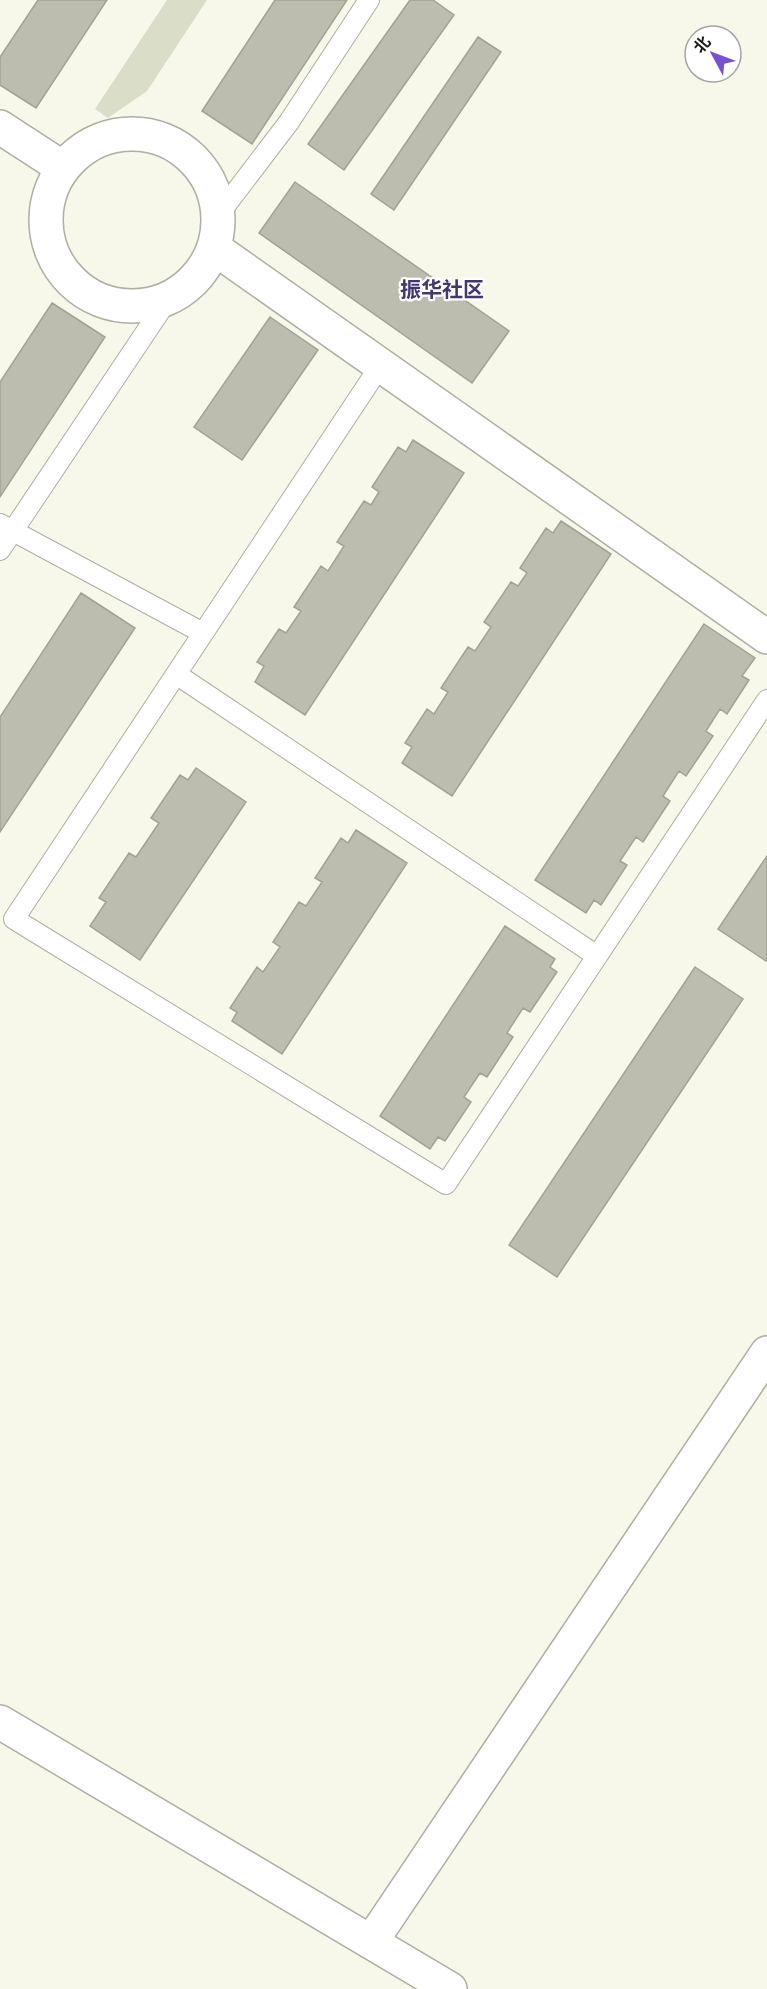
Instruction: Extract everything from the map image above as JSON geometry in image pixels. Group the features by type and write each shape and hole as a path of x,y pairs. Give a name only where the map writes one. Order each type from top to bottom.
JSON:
{"street":[{"path":"0,128 63,168"},
{"path":"124,133 157,136 188,153 210,180 219,214 214,248 196,279 168,299 134,307 100,301 71,282 52,255 45,223 50,191 63,168 66,162 93,142 124,133"},
{"path":"214,248 767,637"},
{"path":"371,1942 767,1353"},
{"path":"0,1722 450,1989"}],"lane":[{"path":"219,214 289,122 369,0"},
{"path":"0,550 6,528 168,299"},
{"path":"380,366 176,674 7,923 446,1185 767,700"},
{"path":"6,528 203,633"},
{"path":"176,674 597,956"}],"green space":[{"path":"167,0 207,0 147,91 108,118 95,109"}],"building":[{"path":"38,0 107,0 36,108 0,85 0,57"},
{"path":"275,0 347,0 252,144 202,111"},
{"path":"410,0 433,0 454,15 344,170 308,144"},
{"path":"478,37 501,52 394,210 371,194"},
{"path":"295,182 509,331 472,383 259,233"},
{"path":"52,303 105,337 0,497 0,382"},
{"path":"270,317 318,350 242,460 194,427"},
{"path":"413,440 464,473 305,715 255,682 264,666 257,662 279,629 286,633 301,611 294,607 321,566 328,571 344,546 337,542 364,501 371,505 379,492 372,487 398,447 406,452"},
{"path":"561,521 611,554 452,796 402,763 412,747 405,743 427,709 434,714 448,692 441,688 468,647 475,651 491,627 484,622 511,582 518,586 527,573 520,568 546,528 553,533"},
{"path":"81,593 135,628 0,832 0,717"},
{"path":"704,624 755,658 742,676 749,680 727,714 720,709 706,731 713,736 686,776 679,771 663,796 670,801 643,842 636,837 620,861 627,865 601,905 594,900 586,913 535,880"},
{"path":"196,768 246,802 140,960 90,926 106,902 99,898 129,853 136,857 159,823 151,818 180,775 188,780"},
{"path":"356,830 407,863 282,1054 232,1021 237,1012 230,1008 257,967 263,972 280,947 273,942 299,902 306,906 322,882 315,878 341,838 348,843"},
{"path":"767,856 767,960 766,961 718,929"},
{"path":"505,926 555,959 550,967 557,972 530,1012 523,1008 507,1033 513,1037 487,1077 480,1073 464,1097 471,1102 445,1141 438,1137 430,1149 380,1116"},
{"path":"695,967 743,999 557,1277 509,1245"}],"district":[{"name":"振华社区","path":"442,289"}]}
